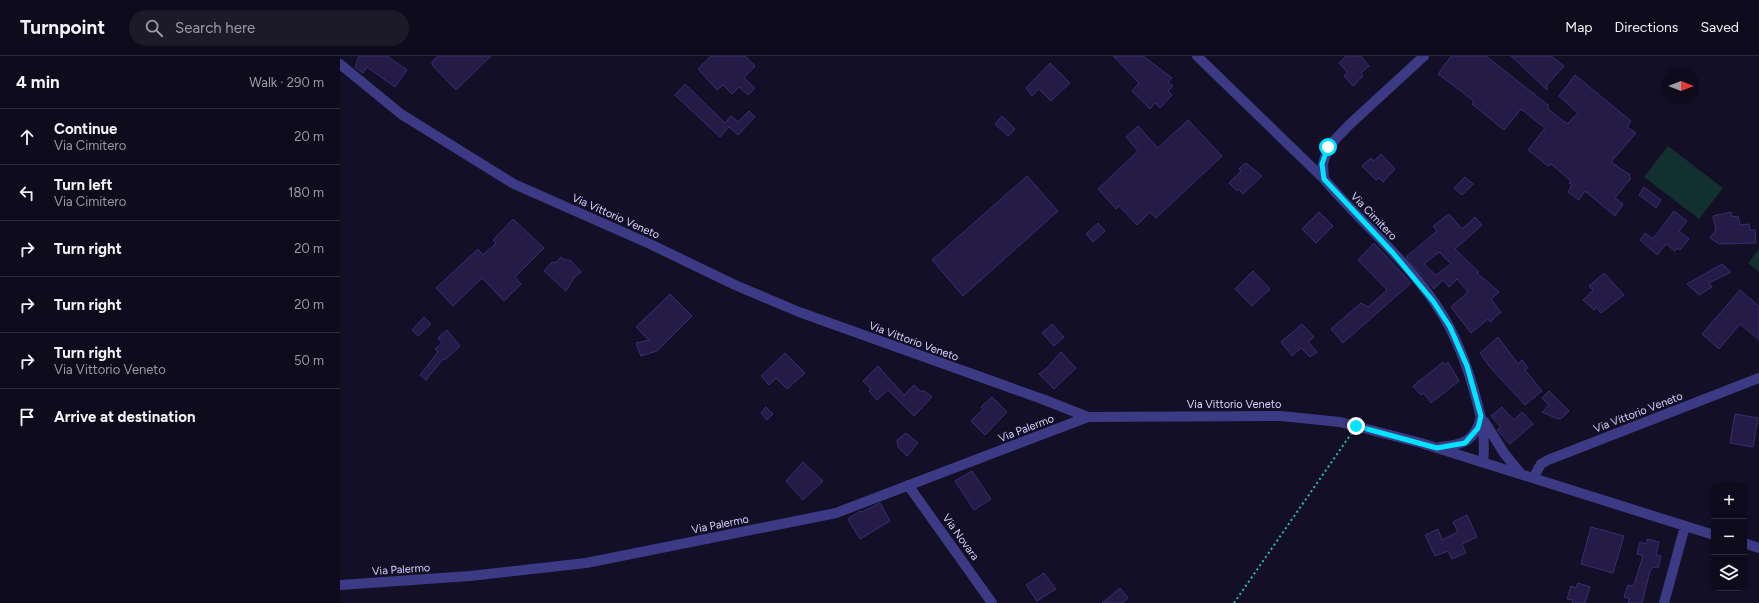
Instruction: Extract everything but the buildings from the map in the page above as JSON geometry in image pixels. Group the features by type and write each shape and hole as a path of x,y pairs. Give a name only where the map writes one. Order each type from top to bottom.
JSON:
{"street":[{"path":"340,63 347,56"},
{"name":"Via Cimitero","path":"1197,56 1324,179 1393,253 1433,301 1450,327 1467,366 1485,435 1483,462"},
{"path":"1324,179 1322,164 1328,147 1349,124 1424,56"},
{"name":"Via Vittorio Veneto","path":"340,63 401,114 514,184 650,244 735,285 799,312 1042,399 1088,417 1281,416 1340,422 1437,448 1711,534"},
{"name":"Via Vittorio Veneto","path":"1533,478 1541,464 1548,460 1759,378"},
{"path":"1437,448 1465,443 1478,428 1481,416"},
{"name":"Via Cimitero","path":"1481,416 1504,454 1521,474"},
{"name":"Via Palermo","path":"340,585 470,576 586,563 836,513 1088,417"},
{"name":"Via Novara","path":"908,486 992,603"},
{"path":"1664,603 1685,526"},
{"path":"1747,544 1759,548"}],"path":[{"path":"1234,603 1356,426"}],"green space":[{"path":"1668,146 1723,188 1699,219 1644,177"},
{"path":"1759,249 1759,272 1748,263"}],"route":[{"path":"1328,147 1322,164 1324,179 1393,253 1433,301 1450,327 1467,366 1481,416 1478,428 1465,443 1437,448 1356,426"}]}
